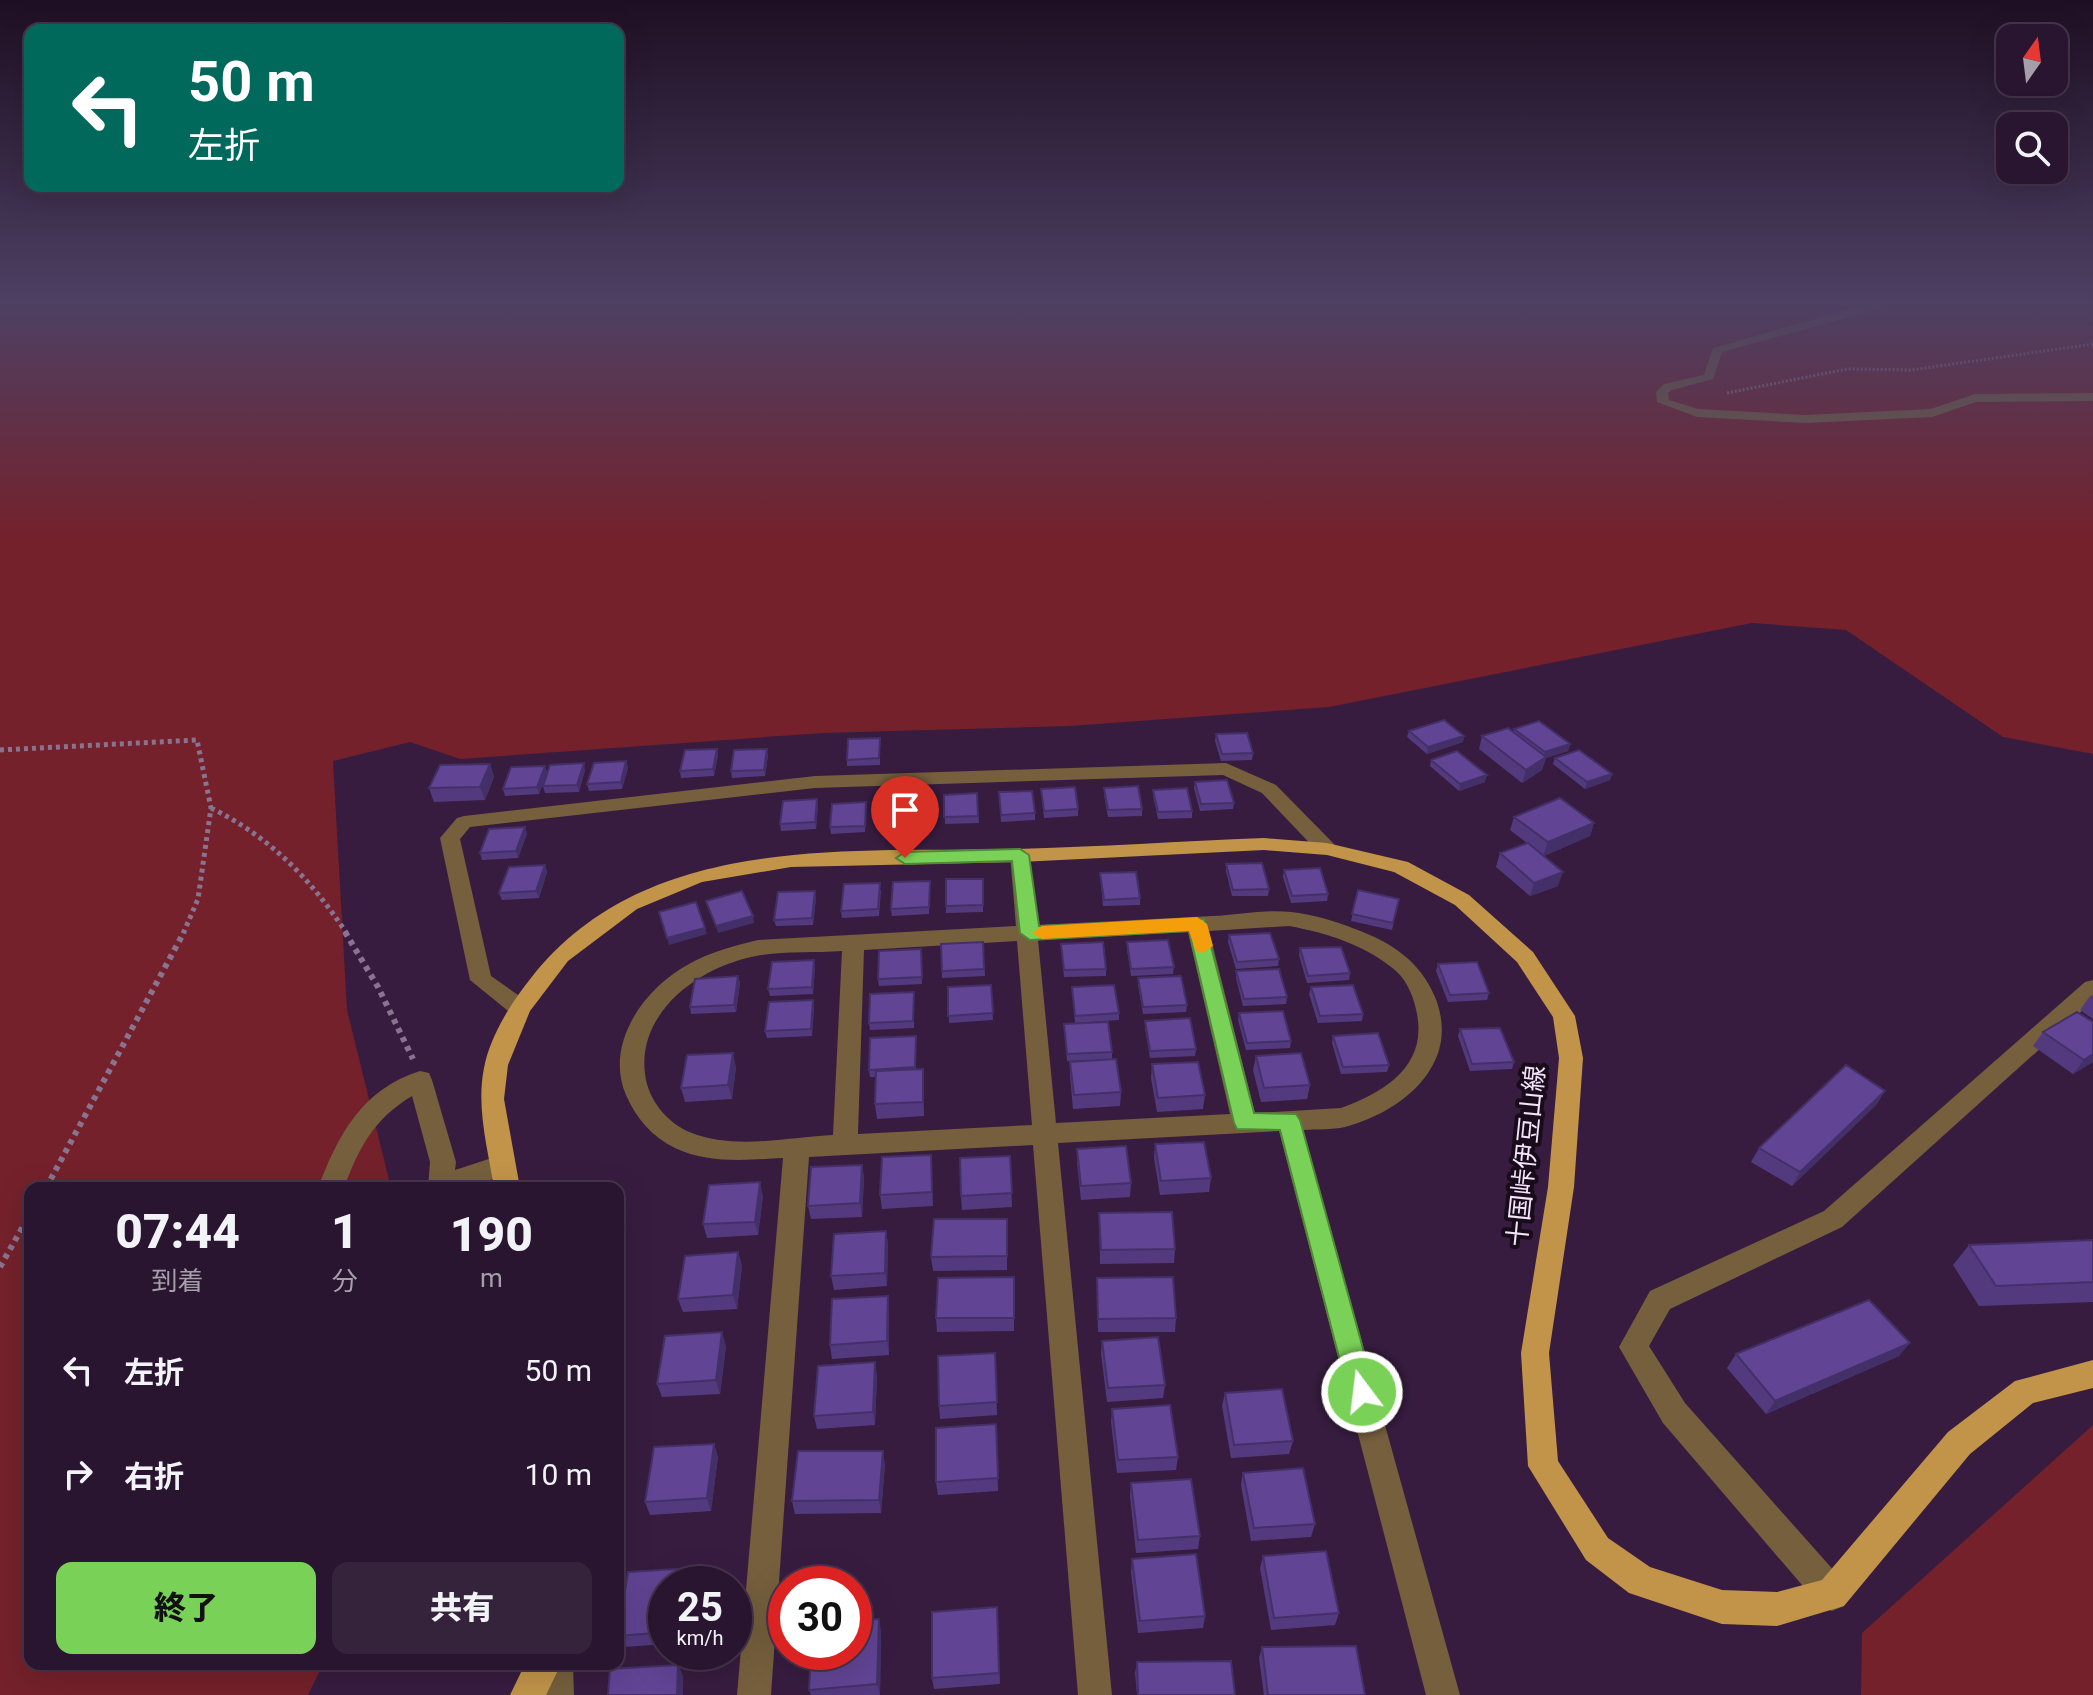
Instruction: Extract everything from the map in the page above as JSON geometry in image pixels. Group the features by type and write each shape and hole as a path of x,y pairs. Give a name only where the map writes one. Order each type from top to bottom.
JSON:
{"main road":[{"name":"十国峠伊豆山線","path":"504,1177 492,1099 496,1065 520,1008 560,956 630,904 698,876 791,860 1020,855 1264,844 1327,849 1401,867 1462,900 1525,957 1564,1016 1571,1058 1561,1187 1535,1353 1543,1466 1597,1549 1641,1581 1722,1607 1777,1609 1832,1594"},
{"path":"1832,1594 1959,1443 2025,1391 2093,1374"},
{"path":"527,1695 541,1670"}],"street":[{"path":"1688,382 1668,387 1662,392 1663,402 1697,413 1805,419 1932,413 1975,398 2093,397"},
{"path":"520,1008 481,980 450,838 464,822 815,782 1226,769 1269,789 1327,849"},
{"path":"1020,855 1030,933 1095,1695"},
{"path":"1289,919 1329,926 1374,946 1405,966 1422,991 1431,1017 1432,1046 1421,1072 1373,1108 1342,1118 730,1151 684,1141 650,1118 635,1095 630,1066 636,1033 654,1004 677,981 706,963 758,948 1030,933 1289,919"},
{"path":"1197,924 1245,1123"},
{"path":"845,1145 853,943"},
{"path":"1832,1594 1674,1413 1633,1347 1660,1300 1833,1219 2093,988"},
{"path":"333,1182 356,1127 390,1097 420,1080 443,1162 442,1182"},
{"path":"1288,1120 1443,1695"},
{"path":"754,1695 797,1147"},
{"path":"470,1182 504,1177"},
{"path":"556,1670 557,1695"}],"path":[{"path":"1720,394 1780,382"},
{"path":"0,750 197,740 211,808 198,899 176,951 49,1182"},
{"path":"211,808 238,818 256,830 330,905 360,953 413,1058 420,1080"},
{"path":"0,1267 24,1225"}],"shaded area":[{"path":"0,382 2093,382 2093,754 2003,737 1846,630 1752,623 1329,707 1070,726 823,733 460,759 410,742 333,761 347,1010 390,1182 24,1182 24,1670 320,1670 308,1695 0,1695"},
{"path":"2093,1425 2093,1695 1861,1695 1862,1633"}],"building":[{"path":"1444,720 1464,736 1428,747 1409,731"},
{"path":"1539,721 1570,744 1545,752 1514,729"},
{"path":"1508,728 1546,757 1526,770 1482,736"},
{"path":"1247,733 1253,753 1222,754 1216,734"},
{"path":"880,738 879,758 847,760 848,739"},
{"path":"717,749 713,769 680,771 685,750"},
{"path":"767,749 764,770 731,771 734,750"},
{"path":"1579,750 1612,774 1587,782 1555,758"},
{"path":"1457,751 1487,775 1460,784 1431,760"},
{"path":"626,761 621,782 587,784 594,763"},
{"path":"584,763 577,785 543,786 550,765"},
{"path":"490,764 480,787 429,788 440,765"},
{"path":"545,766 537,787 503,789 511,767"},
{"path":"1227,780 1234,803 1201,804 1195,782"},
{"path":"1138,786 1142,809 1108,810 1104,788"},
{"path":"1075,787 1078,809 1044,811 1041,789"},
{"path":"1187,788 1192,811 1158,812 1153,790"},
{"path":"1032,791 1035,813 1001,815 999,792"},
{"path":"977,793 978,816 944,817 944,795"},
{"path":"922,794 922,817 888,819 889,796"},
{"path":"1560,798 1594,823 1548,842 1514,817"},
{"path":"817,799 815,822 780,824 783,801"},
{"path":"866,802 865,826 830,827 832,804"},
{"path":"525,827 516,851 480,853 489,829"},
{"path":"1528,843 1563,872 1534,883 1500,853"},
{"path":"1262,863 1269,889 1233,890 1226,864"},
{"path":"545,865 536,891 499,893 509,867"},
{"path":"1320,868 1328,894 1292,896 1284,870"},
{"path":"1136,872 1140,898 1104,900 1100,873"},
{"path":"946,879 983,879 983,905 946,906"},
{"path":"930,881 929,907 891,909 893,882"},
{"path":"880,883 878,909 841,911 844,884"},
{"path":"1358,890 1399,899 1393,923 1352,914"},
{"path":"742,891 753,916 716,926 706,901"},
{"path":"815,891 812,918 774,920 778,892"},
{"path":"696,902 705,928 667,938 659,912"},
{"path":"1270,933 1279,959 1237,962 1229,935"},
{"path":"1168,940 1174,967 1131,969 1127,942"},
{"path":"983,942 984,969 942,971 941,944"},
{"path":"1103,942 1106,969 1064,970 1061,944"},
{"path":"1341,947 1350,973 1308,976 1300,948"},
{"path":"921,949 922,977 878,979 879,951"},
{"path":"814,960 812,987 768,989 772,962"},
{"path":"1477,962 1489,993 1450,995 1438,964"},
{"path":"1279,969 1287,997 1244,999 1236,971"},
{"path":"738,976 734,1005 690,1007 695,979"},
{"path":"1181,976 1187,1005 1143,1007 1138,978"},
{"path":"991,985 993,1013 948,1016 948,987"},
{"path":"1114,985 1119,1013 1075,1016 1072,987"},
{"path":"1353,985 1363,1014 1320,1016 1311,987"},
{"path":"914,992 913,1021 869,1023 870,994"},
{"path":"813,1000 811,1029 765,1031 769,1002"},
{"path":"1283,1011 1291,1041 1247,1043 1239,1013"},
{"path":"2077,1012 2093,1022 2093,1054 2084,1060 2043,1032"},
{"path":"1190,1018 1196,1049 1150,1051 1145,1021"},
{"path":"1108,1022 1112,1052 1067,1054 1064,1024"},
{"path":"1500,1028 1514,1062 1472,1064 1460,1029"},
{"path":"1378,1033 1389,1065 1343,1067 1333,1036"},
{"path":"916,1036 915,1067 869,1070 870,1038"},
{"path":"733,1053 728,1085 681,1088 687,1055"},
{"path":"1301,1053 1310,1085 1264,1088 1256,1056"},
{"path":"1116,1059 1121,1092 1074,1095 1070,1062"},
{"path":"1198,1062 1205,1095 1158,1098 1152,1064"},
{"path":"1846,1065 1885,1091 1800,1172 1759,1148"},
{"path":"923,1069 923,1102 875,1104 876,1071"},
{"path":"1204,1142 1211,1178 1161,1181 1155,1144"},
{"path":"1126,1146 1131,1183 1081,1186 1077,1149"},
{"path":"931,1155 932,1192 880,1195 882,1157"},
{"path":"1010,1156 1012,1193 961,1196 960,1158"},
{"path":"862,1165 860,1203 808,1206 811,1167"},
{"path":"760,1182 755,1222 703,1224 709,1185"},
{"path":"1172,1212 1175,1249 1101,1250 1099,1213"},
{"path":"934,1219 1007,1219 1007,1256 931,1257"},
{"path":"886,1231 885,1273 831,1276 834,1234"},
{"path":"2093,1240 2093,1282 1996,1286 1969,1245"},
{"path":"738,1252 733,1295 678,1299 685,1256"},
{"path":"1014,1277 1014,1318 936,1318 938,1278"},
{"path":"1173,1277 1176,1318 1098,1319 1097,1278"},
{"path":"888,1296 887,1341 830,1345 832,1299"},
{"path":"1869,1300 1910,1343 1775,1401 1736,1354"},
{"path":"722,1332 716,1380 657,1384 665,1336"},
{"path":"1158,1337 1165,1385 1108,1388 1102,1341"},
{"path":"995,1353 997,1402 939,1406 938,1356"},
{"path":"875,1362 873,1412 814,1416 818,1366"},
{"path":"1282,1389 1293,1441 1234,1445 1225,1393"},
{"path":"1170,1405 1178,1457 1118,1460 1112,1409"},
{"path":"996,1424 998,1478 936,1482 936,1428"},
{"path":"714,1444 707,1498 645,1502 654,1447"},
{"path":"798,1451 883,1451 879,1500 792,1501"},
{"path":"1303,1468 1315,1524 1254,1528 1243,1473"},
{"path":"1191,1479 1200,1536 1138,1540 1131,1483"},
{"path":"1326,1551 1339,1613 1274,1618 1263,1556"},
{"path":"1196,1554 1205,1616 1140,1621 1132,1559"},
{"path":"648,1571 648,1634 624,1636 628,1572"},
{"path":"997,1607 999,1673 932,1678 932,1612"},
{"path":"872,1619 879,1619 877,1684 809,1690 810,1670 872,1670"},
{"path":"1356,1646 1365,1695 1268,1695 1262,1647"},
{"path":"1231,1661 1235,1695 1138,1695 1137,1662"},
{"path":"648,1667 648,1670 678,1670 677,1695 608,1695 610,1670"}],"slow traffic":[{"path":"1042,933 1197,924 1203,946"}],"route":[{"path":"905,858 1020,855 1030,933 1197,924 1245,1123 1288,1120 1362,1392"}]}
